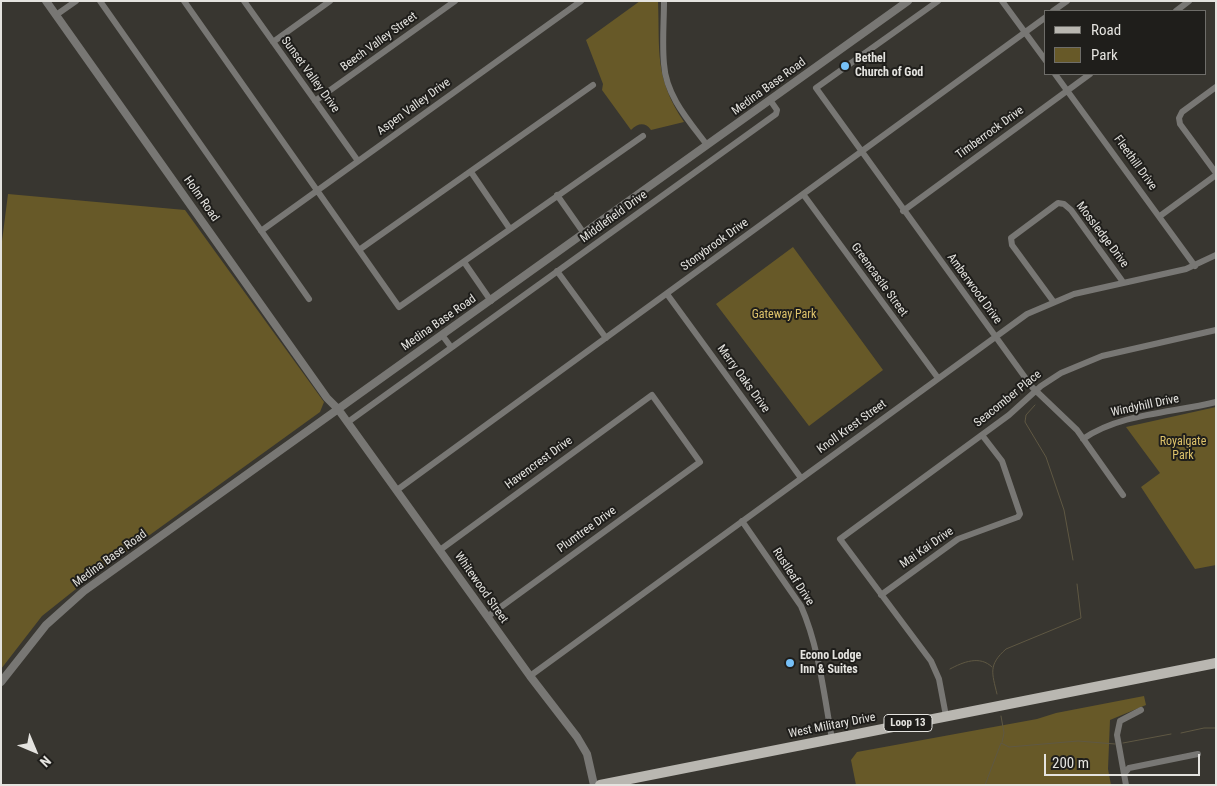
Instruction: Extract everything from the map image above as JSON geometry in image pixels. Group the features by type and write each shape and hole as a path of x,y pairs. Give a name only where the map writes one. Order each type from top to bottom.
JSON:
{"main road":[{"name":"West Military Drive","path":"600,785 1216,663"}],"street":[{"name":"Holm Road","path":"46,1 322,390 338,409"},
{"path":"56,16 76,1"},
{"path":"100,1 309,299"},
{"path":"184,1 399,307 643,136"},
{"name":"Sunset Valley Drive","path":"244,1 358,161"},
{"path":"273,42 330,1"},
{"name":"Beech Valley Street","path":"315,102 455,1"},
{"name":"Aspen Valley Drive","path":"260,231 580,1"},
{"path":"664,1 664,64 666,76 676,102 707,146"},
{"name":"Medina Base Road","path":"1,682 46,625 79,594 908,1"},
{"name":"Amberwood Drive","path":"938,1 816,88 903,211 1035,391 1068,421 1123,495"},
{"path":"1002,1 1044,58"},
{"path":"1054,10 1067,1"},
{"path":"1177,10 1189,1"},
{"name":"Stonybrook Drive","path":"397,490 1044,18"},
{"name":"Fleethill Drive","path":"1056,75 1196,266"},
{"name":"Timberrock Drive","path":"903,211 1089,75"},
{"path":"359,250 593,85"},
{"path":"1160,216 1216,174 1180,124 1179,118 1182,112 1216,87"},
{"name":"Middlefield Drive","path":"348,422 776,114 777,110 770,100"},
{"path":"471,172 510,229"},
{"name":"Greencastle Street","path":"803,194 938,378"},
{"path":"557,195 584,232"},
{"name":"Mossledge Drive","path":"1053,302 1012,245 1011,238 1054,205 1061,203 1071,210 1124,282"},
{"name":"Knoll Krest Street","path":"530,676 1027,314 1074,294 1196,266 1216,255"},
{"path":"464,262 491,301"},
{"path":"557,271 606,338"},
{"name":"Merry Oaks Drive","path":"666,294 801,478"},
{"name":"Seacomber Place","path":"881,596 840,539 1022,405 1035,391 1061,373 1091,360 1216,330"},
{"path":"442,335 451,347"},
{"name":"Plumtree Drive","path":"487,617 700,462 652,395"},
{"name":"Havencrest Drive","path":"440,550 652,395"},
{"name":"Windyhill Drive","path":"1083,439 1098,430 1122,421 1216,402"},
{"name":"Whitewood Street","path":"338,409 487,617 582,744 591,767 594,785"},
{"name":"Mai Kai Drive","path":"881,596 958,539 1018,517 1020,514 1005,468 982,435"},
{"name":"Rustleaf Drive","path":"742,521 806,616 813,641 832,739"},
{"path":"881,596 931,661 939,679 946,716"},
{"path":"1126,785 1117,735 1120,721 1141,710"},
{"path":"1124,774 1129,768 1198,754"}],"green space":[{"path":"640,1 658,1 660,64 674,106 684,122 651,130 641,124 631,130 602,90 603,84 586,40"},
{"path":"8,194 185,210 324,402 320,412 86,581 42,616 1,669 1,249"},
{"name":"Gateway Park","path":"793,247 883,370 809,426 716,304"},
{"name":"Royalgate Park","path":"1216,407 1216,565 1195,569 1141,487 1160,473 1126,427"},
{"path":"1144,696 1146,705 1110,720 1108,769 1111,785 856,785 851,760 857,752 1037,719 1056,713"}],"waterway":[{"path":"1035,405 1026,415 1025,422 1046,457 1064,510 1073,560"},
{"path":"997,694 993,670 996,660 1006,649 1081,618 1077,584"},
{"path":"950,669 971,661 982,661 992,667"},
{"path":"1001,716 1004,733 1002,742"},
{"path":"1181,733 1204,728 1216,728"},
{"path":"1123,743 1171,734"},
{"path":"985,785 1001,743 1009,747 1078,741 1115,744"}],"place":[{"name":"Bethel Church of God","path":"845,66"},
{"name":"Econo Lodge Inn & Suites","path":"790,663"}]}
